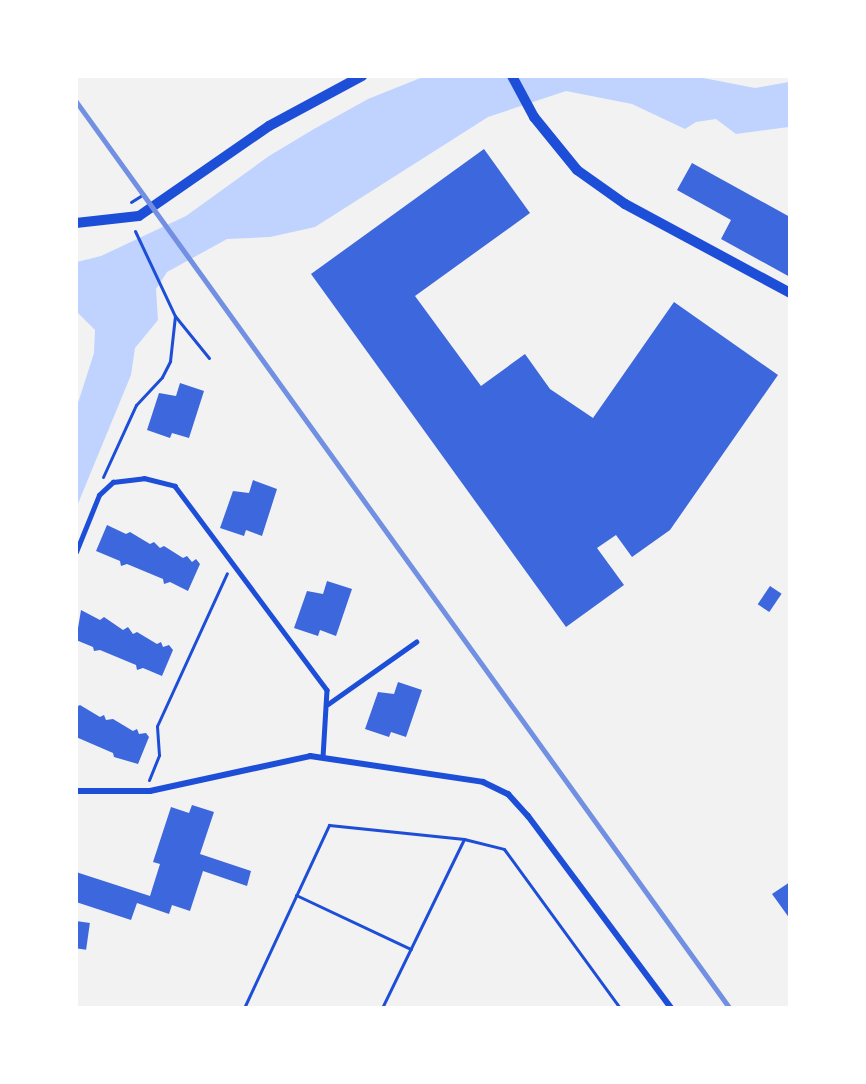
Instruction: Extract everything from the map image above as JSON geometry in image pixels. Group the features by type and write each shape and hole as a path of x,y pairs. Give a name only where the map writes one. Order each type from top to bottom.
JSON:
{"street":[{"path":"76,223 139,216 269,126 362,76"},
{"path":"512,76 534,117 577,170 603,190 789,293"},
{"path":"76,790 150,791 294,759 323,757 483,782 508,794 671,1008"}],"lane":[{"path":"76,552 105,487 113,482 144,478 175,486 327,690 328,704 323,757"},
{"path":"328,704 416,642"}],"path":[{"path":"135,229 175,316 209,358"},
{"path":"105,487 103,475 136,405 162,377 170,362 175,316"},
{"path":"150,791 149,779 159,755 157,726 232,563"},
{"path":"244,1008 329,825 464,839 504,849 620,1008"},
{"path":"382,1008 464,839"},
{"path":"296,895 411,949"}],"water":[{"path":"693,76 755,88 789,82 789,127 736,134 716,119 696,122 685,129 632,104 566,91 488,117 315,227 270,237 227,239 167,272 156,289 158,320 135,348 131,375 77,506 77,406 94,353 95,330 77,312 77,262 101,256 186,216 269,156 314,129 368,99 423,77"}],"building":[{"path":"484,149 530,213 415,296 481,386 525,354 550,389 593,418 674,302 778,375 670,530 632,557 616,535 597,548 624,585 566,627 311,274"},
{"path":"692,163 790,217 790,277 721,239 731,220 677,190"},
{"path":"180,383 204,391 189,438 172,433 170,438 147,430 159,393 176,396"},
{"path":"253,480 277,489 262,536 246,530 244,536 220,528 233,491 249,493"},
{"path":"107,525 126,534 130,532 150,544 154,542 160,548 164,546 183,558 187,556 192,562 196,559 200,564 188,591 170,582 164,584 163,579 127,564 121,566 120,561 96,551"},
{"path":"327,581 352,589 336,636 320,630 318,636 294,628 307,591 323,594"},
{"path":"770,586 782,594 769,612 758,604"},
{"path":"81,610 100,620 104,617 123,630 128,627 133,634 137,632 157,644 161,642 163,647 169,645 173,650 162,676 143,668 137,670 136,665 100,650 94,651 93,647 76,640"},
{"path":"398,682 422,690 406,737 391,732 389,737 365,729 378,692 394,694"},
{"path":"80,705 100,717 104,715 106,720 113,719 133,731 137,729 139,734 146,733 149,737 138,764 114,757 113,753 76,737 76,707"},
{"path":"192,805 214,812 200,854 251,871 247,886 203,871 190,911 172,905 169,914 137,903 131,920 76,902 76,872 150,896 160,864 153,862 171,807 189,813"},
{"path":"790,882 790,919 772,894"},
{"path":"76,921 90,923 86,950 76,948"}],"railway":[{"path":"76,101 730,1008"}]}
